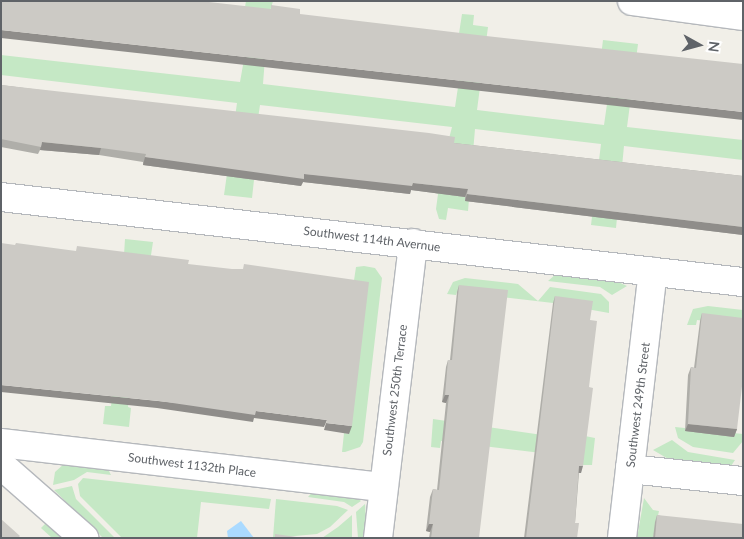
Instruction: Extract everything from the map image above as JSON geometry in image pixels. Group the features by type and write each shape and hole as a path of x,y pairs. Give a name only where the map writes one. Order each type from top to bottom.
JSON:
{"street":[{"path":"632,1 743,16"},
{"name":"Southwest 114th Avernue","path":"1,197 743,282"},
{"name":"Southwest 250th Terrace","path":"378,538 413,243"},
{"name":"Southwest 249th Street","path":"622,538 653,272"},
{"name":"Southwest 1132th Place","path":"1,443 383,486"},
{"path":"1,465 84,538"},
{"path":"630,469 743,481"}],"green space":[{"path":"246,1 273,1 268,19 263,84 455,107 465,41 458,40 462,14 474,15 473,25 488,27 477,110 604,125 607,104 601,56 603,40 638,44 627,127 743,140 743,160 624,146 616,228 591,225 601,144 475,129 468,211 448,208 446,220 439,219 436,209 438,194 435,193 452,127 260,105 249,179 254,180 252,198 224,195 237,103 1,75 1,55 240,82 252,14 244,13"},
{"path":"125,239 153,242 128,407 131,408 129,427 103,424 105,406 111,406 118,349"},
{"path":"356,267 375,268 382,278 363,442 360,447 342,452 344,433 349,434 353,287"},
{"path":"556,274 616,281 627,286 612,295 600,287 548,281"},
{"path":"465,278 518,284 538,301 550,287 601,294 609,302 609,313 553,303 457,292 456,295 447,294 453,282"},
{"path":"708,306 743,310 743,326 697,320 696,325 687,325 693,309"},
{"path":"433,419 584,441 585,436 595,438 592,465 583,465 583,458 441,441 440,448 431,447"},
{"path":"675,427 743,434 743,441 733,453 693,447 678,438"},
{"path":"672,440 688,452 735,460 731,466 670,460 653,450"},
{"path":"65,463 106,465 111,475 87,472 74,480 53,485 55,472"},
{"path":"83,478 271,499 269,509 201,502 197,538 122,538 80,496 78,484"},
{"path":"72,486 76,499 115,538 103,538 54,490"},
{"path":"315,489 356,497 361,501 352,507 344,502 308,497"},
{"path":"644,498 653,510 659,511 653,538 637,538"},
{"path":"276,499 337,506 348,510 330,527 317,534 273,538"},
{"path":"365,504 367,538 358,538 356,512"},
{"path":"352,515 352,538 322,538 338,527"},
{"path":"47,522 66,538 52,538 41,528"}],"water":[{"path":"241,521 254,538 228,538 227,531"}],"building":[{"path":"1,1 200,1 271,9 271,5 300,9 300,14 743,64 743,112 1,30"},
{"path":"1,85 429,133 455,137 454,143 743,176 743,227 467,194 468,189 413,183 412,186 304,174 304,179 145,157 146,154 101,148 42,142 41,147 1,139"},
{"path":"1,243 15,245 16,243 76,251 77,246 189,260 188,264 243,269 244,264 369,282 352,426 326,423 327,420 256,411 255,415 159,401 1,385"},
{"path":"459,285 508,290 479,538 431,538 433,524 429,524 433,489 439,490 449,395 445,395 448,360 452,360"},
{"path":"555,296 593,301 590,320 597,321 589,387 593,388 583,466 579,466 575,523 579,523 577,538 526,538"},
{"path":"702,313 743,318 743,378 737,429 688,424 691,367 696,368"},
{"path":"657,515 743,524 743,538 655,538"},
{"path":"1,519 20,536 18,538 1,538"},
{"path":"275,534 304,538 275,538"}]}
